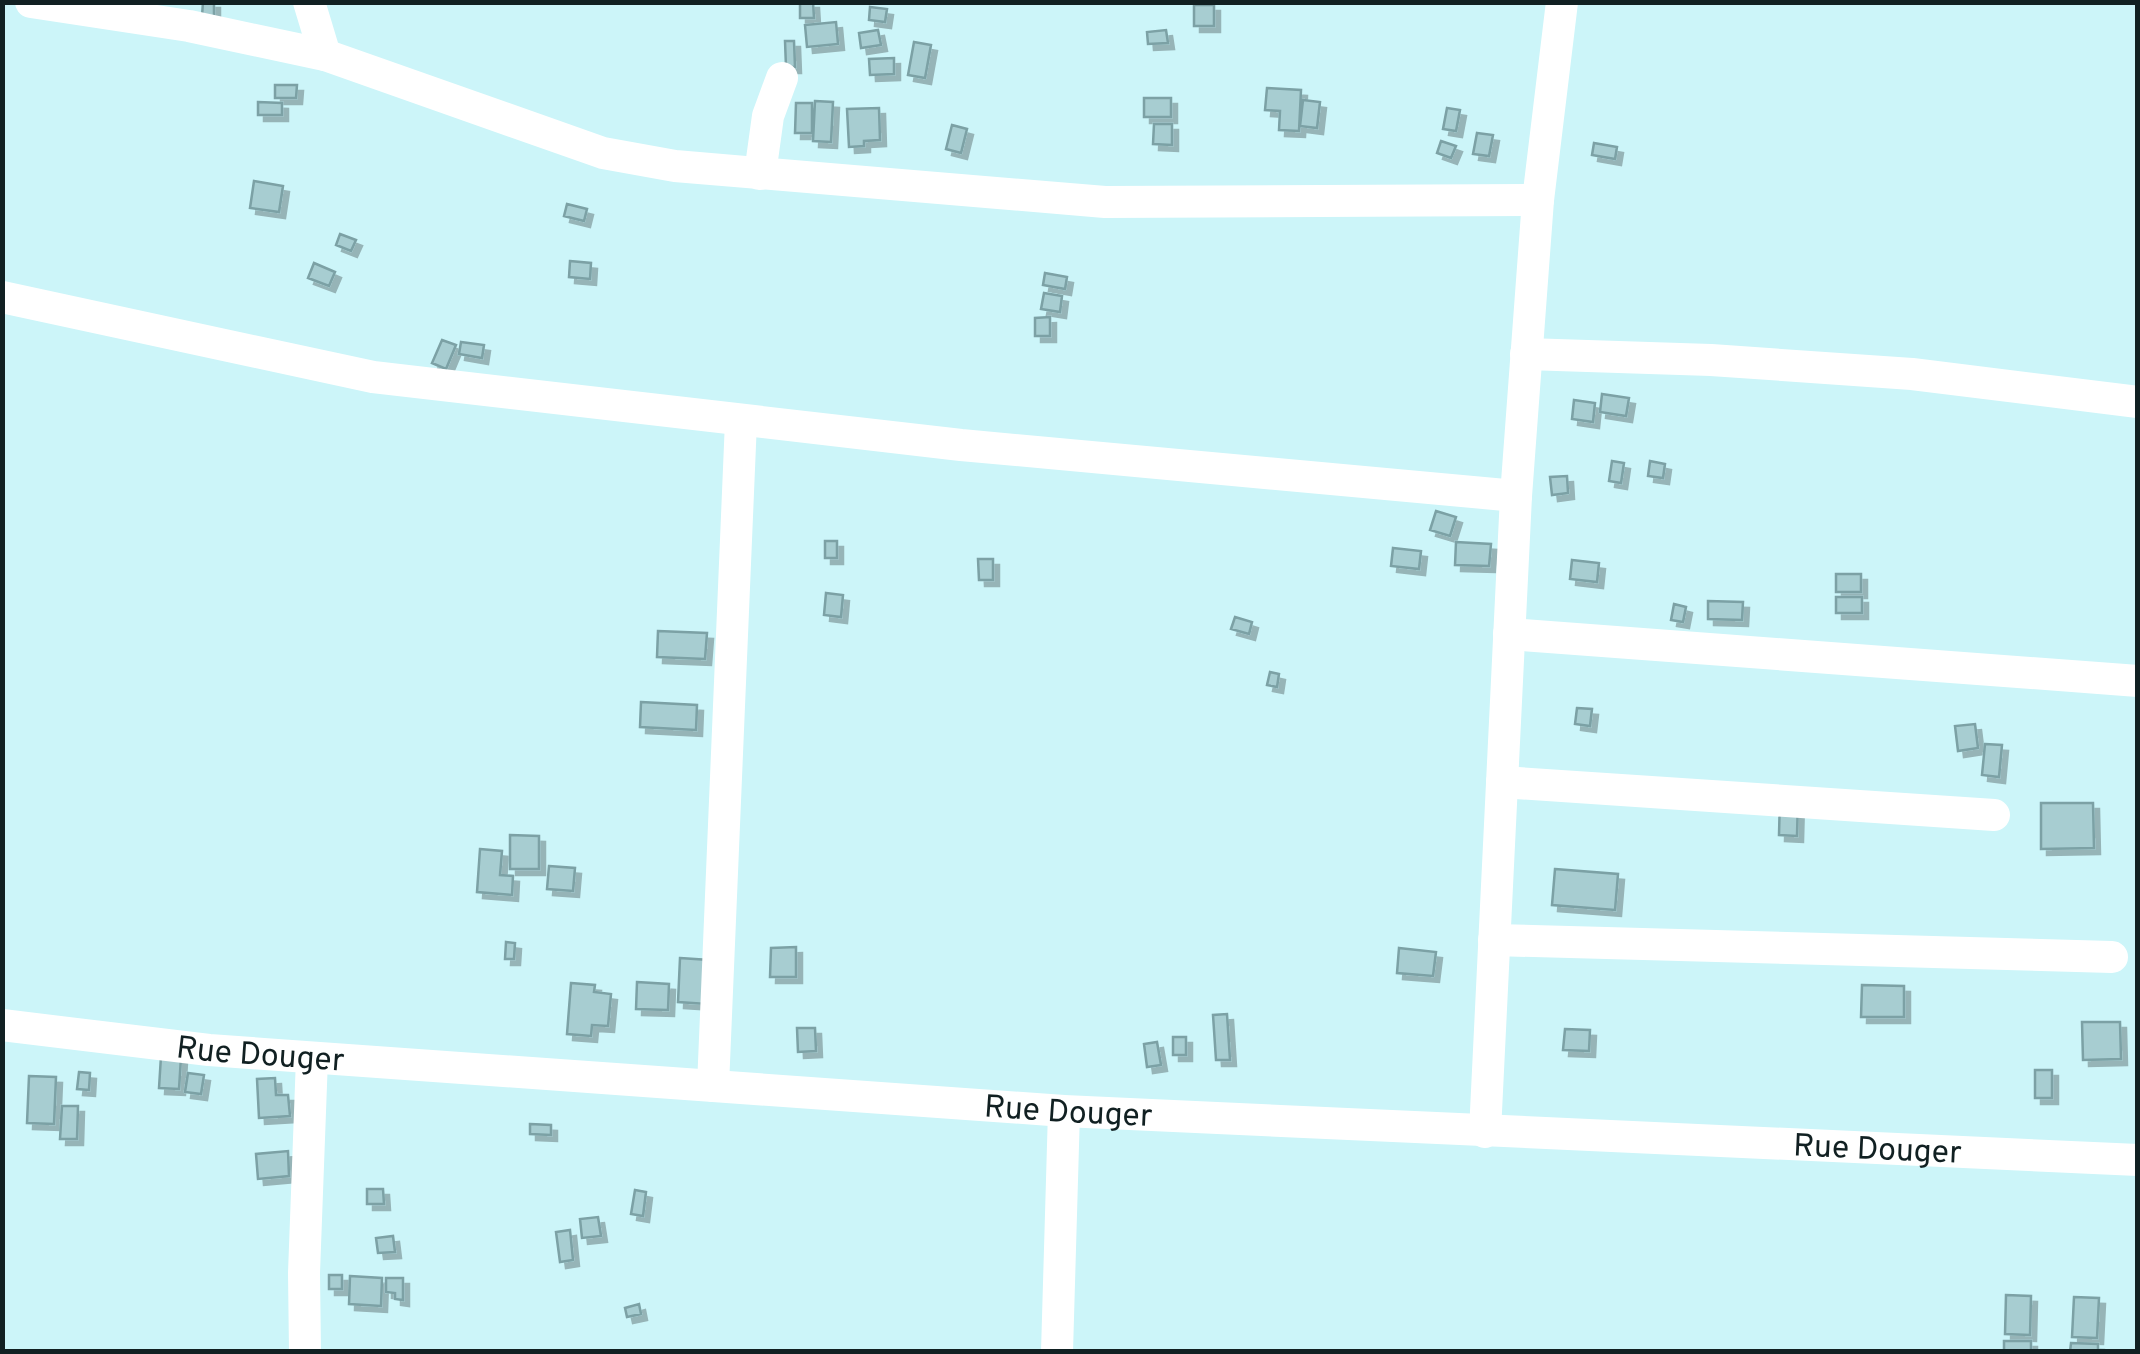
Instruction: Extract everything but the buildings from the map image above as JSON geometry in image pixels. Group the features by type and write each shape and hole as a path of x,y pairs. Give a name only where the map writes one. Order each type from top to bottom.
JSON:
{"street":[{"path":"31,2 189,26 324,54 603,153 675,166 1105,202 1538,200"},
{"path":"310,2 324,54"},
{"path":"1485,1132 1516,496 1538,200 1562,2"},
{"path":"760,174 768,116 782,78"},
{"path":"2,297 373,377 741,421 1516,496"},
{"path":"1526,354 1712,360 1912,374 2138,402"},
{"path":"712,1086 741,421"},
{"path":"1510,634 2138,681"},
{"path":"1502,782 1994,815"},
{"path":"1494,940 2112,958"},
{"name":"Rue Douger","path":"2,1025 209,1050 1064,1111 2138,1160"},
{"path":"306,1352 304,1272 312,1058"},
{"path":"1058,1352 1064,1111"}]}
